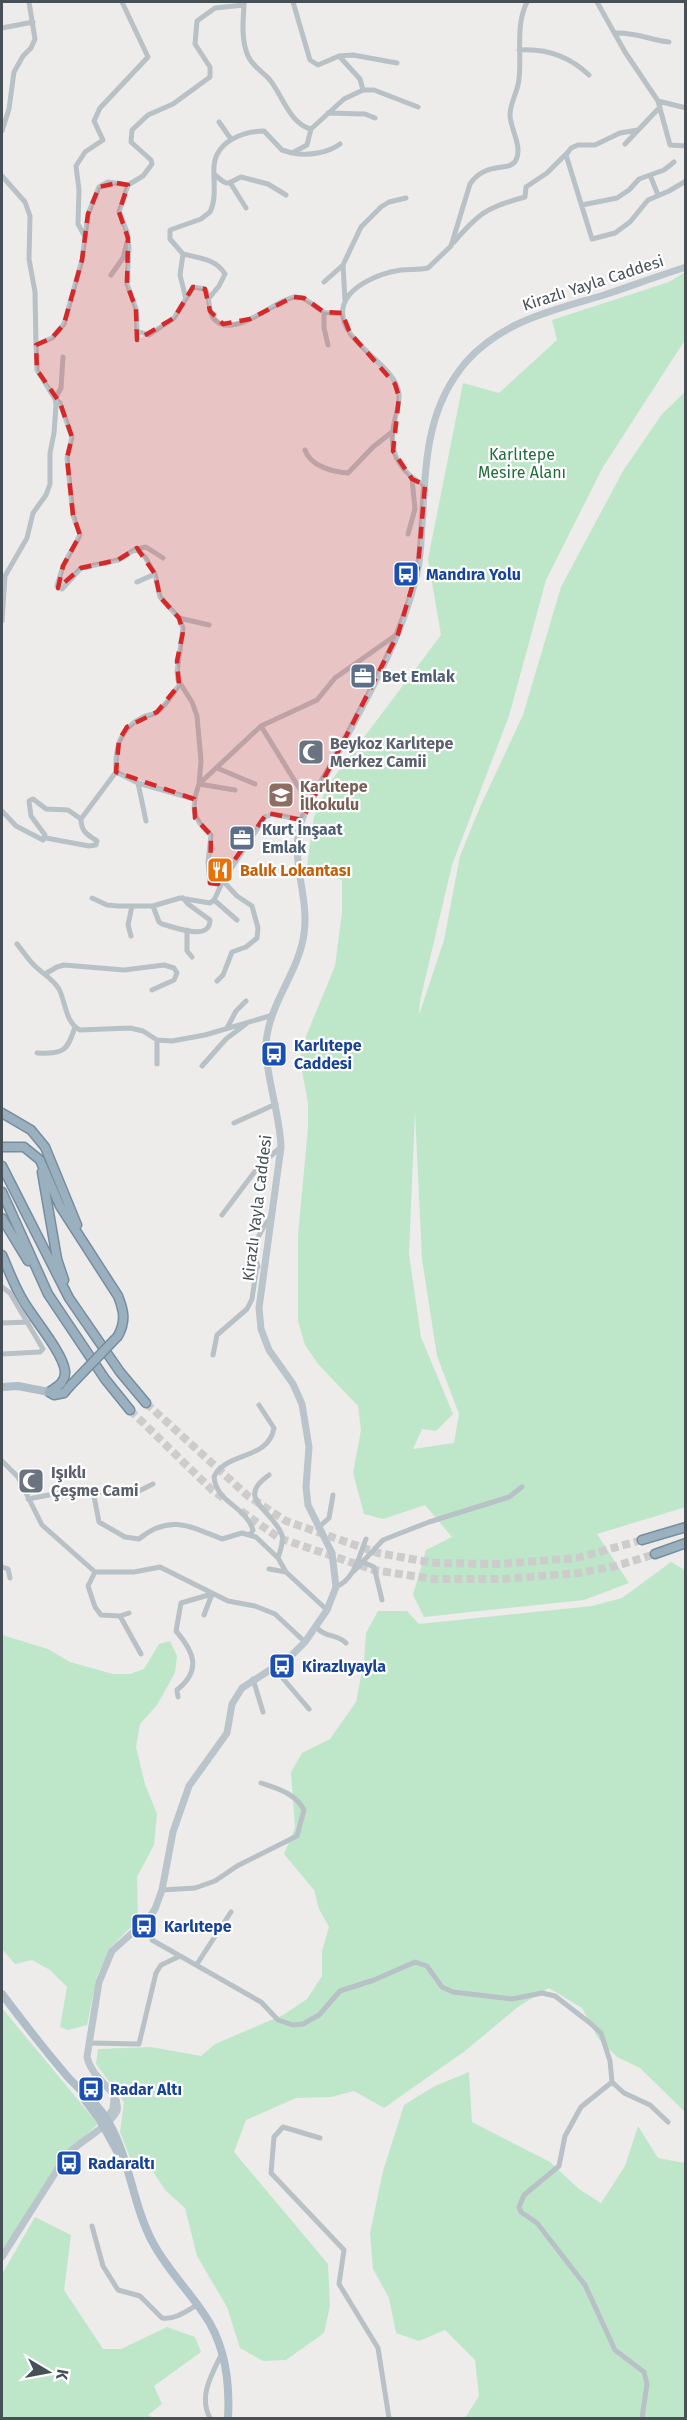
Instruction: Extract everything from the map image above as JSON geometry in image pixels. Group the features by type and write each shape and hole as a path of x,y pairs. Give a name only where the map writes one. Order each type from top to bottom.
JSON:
{"highway":[{"path":"2,1113 32,1130 45,1147 86,1248"},
{"path":"2,1147 24,1147 40,1160 60,1206 118,1296 124,1311 124,1326 118,1336 64,1394 54,1395 49,1392 64,1380 66,1372 62,1359 23,1300 2,1255"},
{"path":"40,1160 57,1259 69,1298"},
{"path":"2,1166 69,1298 120,1372 146,1403"},
{"path":"2,1192 48,1294"},
{"path":"2,1218 48,1294 105,1379 130,1410"},
{"path":"2,1246 15,1284"},
{"path":"642,1540 686,1527"},
{"path":"655,1554 686,1543"}],"main road":[{"name":"Kirazlı Yayla Caddesi","path":"114,2097 96,2077 87,2057 99,1982 112,1951 149,1918 162,1890 173,1833 189,1786 227,1733 232,1704 242,1688 290,1657 305,1642 327,1610 336,1587 332,1553 308,1505 306,1487 309,1446 302,1404 292,1384 269,1350 261,1329 259,1308 281,1146 276,1104 267,1060 267,1037 273,1015 296,965 304,934 305,904 296,862 302,820 398,634 418,567 424,485 431,433 441,399 449,383 476,351 517,323 686,267"},
{"path":"2,1387 18,1386 49,1392"},
{"path":"2,1994 24,2025"},
{"path":"2,2000 106,2122"},
{"path":"76,2086 100,2110 106,2122 153,2243 213,2328 223,2352 228,2389 228,2418"},
{"path":"100,2110 110,2108 114,2097"},
{"path":"106,2122 113,2109 114,2097"},
{"path":"113,2138 118,2101 114,2097"},
{"path":"2,2257 66,2156 117,2111"},
{"path":"91,2134 103,2134 113,2138"}],"street":[{"path":"2,130 9,110 14,72 35,39 29,2"},
{"path":"85,237 78,224 79,190 76,166 86,152 103,140 94,121 100,108 148,57 122,2"},
{"path":"293,2 310,60 318,65 339,56 353,55 397,63"},
{"path":"451,246 474,177 486,169 510,166 516,160 518,150 510,115 519,81 521,21 527,2"},
{"path":"597,2 625,52 659,104 670,145 686,146"},
{"path":"36,345 52,338 64,324 82,260 87,214 99,188 108,182 128,185 143,176 152,165 151,160 131,142 132,130 148,115 173,104 210,77 212,72 210,67 195,44 197,21 215,8 244,3 243,34 251,62 270,81 288,110 302,125 311,129"},
{"path":"2,28 33,22"},
{"path":"616,33 629,32 657,41 669,42"},
{"path":"519,50 556,53 574,62 590,75"},
{"path":"339,56 360,79 363,90"},
{"path":"292,153 307,145 311,129 328,113 344,99 363,90 374,90 418,107"},
{"path":"659,104 686,108"},
{"path":"625,144 659,104"},
{"path":"328,113 365,114 375,118"},
{"path":"219,122 231,139"},
{"path":"345,300 352,290 365,283 400,270 428,268 467,227 492,207 525,197 526,187 547,173 568,151 578,145 595,145 620,133 638,130"},
{"path":"210,297 225,274 220,266 212,261 183,254 170,239 170,230 201,219 210,212 213,199 214,162 231,139 244,132 264,131 282,150 301,155 333,150 340,144"},
{"path":"568,151 566,155 592,239 615,233 630,222 648,200 686,181"},
{"path":"582,205 617,198 639,179 664,170 674,162"},
{"path":"214,175 227,184 231,184 246,208"},
{"path":"650,175 658,195"},
{"path":"2,176 25,202 30,216 29,259 35,292 37,370 55,399 60,403 72,437 67,458 73,515 80,535 63,566 57,586 62,589 81,568 113,562 136,549 146,547 164,558"},
{"path":"231,184 237,179 245,178 268,184 286,195"},
{"path":"128,185 119,212 128,238 127,284 136,309 137,331 144,335 154,333 174,318 193,287 205,289 210,297 210,311 215,320 223,324 250,320 293,297 304,298 324,312 342,313"},
{"path":"324,282 343,265 351,246 370,216 389,202 406,198"},
{"path":"111,275 123,258 128,238"},
{"path":"183,254 180,275 186,298"},
{"path":"343,265 345,300 342,313 350,333 390,377 398,390 399,397 392,432 393,451 412,479 415,509 408,534"},
{"path":"324,312 324,328 328,345"},
{"path":"2,621 3,583 27,538 33,513 50,488 50,449 56,417 55,399 61,388 63,357"},
{"path":"305,450 310,460 317,465 348,473 373,447 392,432"},
{"path":"412,479 424,485"},
{"path":"136,549 145,557 155,574 160,597 179,618 183,632 177,661 180,684 192,702 197,716 201,761 199,783 194,799 195,818 211,835 208,862 210,884 219,884 223,881"},
{"path":"137,582 155,574"},
{"path":"179,618 209,625"},
{"path":"199,783 261,726 317,700 335,678 398,634"},
{"path":"2,811 11,822 42,840 46,838 89,846 96,845 97,841 82,828 81,819 116,772 117,746 127,727 157,712 180,684"},
{"path":"261,726 309,804"},
{"path":"217,768 255,784"},
{"path":"116,772 138,783 194,799"},
{"path":"138,783 146,820"},
{"path":"199,783 235,790"},
{"path":"46,838 31,816 28,804 30,799 49,810 68,810 81,819"},
{"path":"92,898 107,905 153,906 183,898 207,903 214,900 223,881 268,814 302,820"},
{"path":"217,981 223,975 232,952 252,942 258,933 252,906 237,896 223,881"},
{"path":"153,906 159,922 202,932 210,926 210,920 183,898"},
{"path":"214,900 237,920"},
{"path":"131,936 128,925 132,906"},
{"path":"187,930 187,951 192,957"},
{"path":"17,944 36,967 54,981 75,1027 86,1032 130,1028 143,1031 157,1040 172,1041 273,1015"},
{"path":"45,974 64,965 124,970 164,965 174,968 177,973 174,980 152,990"},
{"path":"227,1028 236,1011 246,1001"},
{"path":"202,1066 226,1039 250,1022"},
{"path":"37,1053 55,1054 63,1051 69,1045 75,1027"},
{"path":"157,1040 157,1064"},
{"path":"234,1123 276,1104"},
{"path":"222,1215 259,1166 281,1146"},
{"path":"262,1275 254,1253 255,1245 262,1228 271,1217"},
{"path":"213,1355 217,1335 247,1309 252,1299 257,1265"},
{"path":"2,1287 10,1293 43,1349 40,1352 2,1354"},
{"path":"2,1323 28,1322"},
{"path":"250,1535 253,1530 247,1515 232,1506 215,1484 214,1477 221,1467 229,1462 258,1451 272,1435 274,1428 259,1405"},
{"path":"2,1461 18,1477 42,1525 95,1572 134,1572 160,1567 189,1580 212,1594 275,1614 305,1642"},
{"path":"270,1475 257,1484 254,1490 255,1498 283,1537 278,1558"},
{"path":"28,1500 70,1491 93,1491 129,1496 153,1484"},
{"path":"336,1587 343,1584 383,1540 429,1522 509,1497 522,1487"},
{"path":"93,1491 99,1522 125,1537 139,1539 155,1526 180,1524 222,1539 242,1533 256,1537 278,1558 286,1572 327,1610"},
{"path":"318,1528 329,1518 333,1495"},
{"path":"354,1571 366,1539"},
{"path":"363,1562 374,1567 382,1600"},
{"path":"2,1567 8,1569 10,1578"},
{"path":"269,1569 286,1572"},
{"path":"95,1572 88,1586 100,1615 120,1616 129,1613"},
{"path":"204,1615 212,1594"},
{"path":"178,1697 177,1690 188,1681 194,1666 186,1643 176,1631 182,1604 212,1594"},
{"path":"120,1616 141,1654"},
{"path":"316,1627 323,1634 343,1639 346,1643"},
{"path":"274,1668 309,1709"},
{"path":"253,1679 263,1712"},
{"path":"162,1890 195,1888 215,1881 237,1866 297,1836 304,1810 299,1801 285,1791 261,1783"},
{"path":"197,1964 231,1912"},
{"path":"149,1918 153,1924 152,1940 261,2002 278,2020 292,2025 303,2024 314,2019 335,1995 346,1988 374,1980 411,1962 420,1962 427,1966 442,1987 453,1992 512,1999 547,1993 555,1996 601,2033 610,2061 612,2082 624,2093 650,2105 668,2122"},
{"path":"89,2043 139,2044 156,1973 161,1965 174,1957 180,1957"},
{"path":"612,2082 581,2107 565,2136 559,2166 524,2195 519,2207 521,2212 537,2223 585,2285 615,2350 644,2372 646,2384 642,2418"},
{"path":"320,2138 284,2127 274,2137 271,2173 344,2250 339,2284 378,2348 389,2418"},
{"path":"92,2226 103,2266 118,2290 140,2296 166,2319 182,2314 197,2305"},
{"path":"210,2418 204,2403 208,2383 223,2352"}],"highlighted area":[{"path":"117,183 128,185 119,212 128,238 127,284 136,309 137,340 174,318 193,287 205,289 210,311 223,324 250,319 293,297 304,298 324,312 342,313 350,333 395,384 399,397 393,451 412,479 425,485 418,567 398,634 351,727 302,820 267,813 218,884 210,883 211,835 195,818 194,799 116,772 119,740 127,727 157,712 179,685 177,661 183,632 179,618 160,597 155,574 137,548 118,560 81,568 58,588 63,566 80,535 73,515 67,458 72,437 60,403 37,370 36,345 52,338 64,324 82,260 88,214 99,187"}],"green space":[{"name":"Karlıtepe Mesire Alanı","path":"685,272 685,340 603,467 546,580 509,716 452,865 420,1001 419,1015 444,940 460,856 523,715 561,587 623,471 662,414 685,392 686,1507 597,1534 629,1583 584,1600 424,1617 413,1595 426,1550 452,1537 425,1505 383,1519 364,1514 353,1473 361,1430 358,1406 318,1364 305,1345 298,1321 298,1236 308,1127 308,1103 300,1060 304,1041 335,966 342,912 342,880 307,865 314,817 328,785 441,635 428,559 463,383 499,393 557,340 552,320 669,282","holes":["415,1112 422,1259 437,1356 459,1414 454,1443 413,1449 422,1429 436,1431 453,1414 421,1337 409,1254"]},
{"path":"671,1562 685,1570 685,2112 640,2068 617,2057 598,2038 582,2008 549,1988 519,2006 465,2051 384,2108 354,2091 331,2097 296,2098 246,2120 234,2152 328,2264 330,2306 324,2333 286,2360 263,2361 240,2348 227,2307 197,2256 185,2208 165,2190 150,2167 132,2163 120,2132 124,2102 96,2064 98,2049 151,2047 201,2056 215,2044 283,2015 307,1999 322,1976 322,1951 329,1927 319,1909 314,1890 284,1854 295,1828 291,1772 302,1753 330,1739 356,1702 364,1661 366,1633 378,1611 407,1611 419,1624 592,1606 622,1598"},
{"path":"2,1635 48,1649 70,1662 113,1674 130,1674 144,1669 159,1644 170,1641 177,1656 175,1673 157,1705 140,1724 136,1747 145,1784 157,1814 154,1845 137,1877 138,1920 111,1947 97,1976 87,2025 68,2030 60,2027 67,1987 50,1970 32,1960 15,1964 2,1949"},
{"path":"2,2008 98,2124 63,2156 2,2255"},
{"path":"469,2072 472,2122 550,2162 579,2189 601,2203 625,2166 638,2126 658,2158 685,2163 685,2418 465,2418 479,2396 475,2360 445,2330 419,2341 396,2333 389,2298 373,2269 370,2233 383,2171 404,2105 435,2086"},
{"path":"35,2217 71,2235 64,2290 103,2349 121,2349 167,2327 195,2337 201,2352 154,2386 162,2404 148,2415 154,2418 2,2418 2,2274"}],"tunnel":[{"path":"146,1403 248,1496 286,1521 378,1553 434,1563 500,1564 577,1558 642,1540"},
{"path":"130,1410 211,1489 226,1500"},
{"path":"241,1511 279,1538 374,1570 433,1579 503,1579 579,1573 616,1566 655,1554"}],"place":[{"name":"Mandıra Yolu","path":"406,574"},
{"name":"Bet Emlak","path":"363,676"},
{"name":"Beykoz Karlıtepe Merkez Camii","path":"311,752"},
{"name":"Karlıtepe İlkokulu","path":"281,795"},
{"name":"Kurt İnşaat Emlak","path":"242,838"},
{"name":"Balık Lokantası","path":"220,870"},
{"name":"Karlıtepe Caddesi","path":"274,1054"},
{"name":"Işıklı Çeşme Cami","path":"31,1481"},
{"name":"Kirazlıyayla","path":"282,1666"},
{"name":"Karlıtepe","path":"144,1926"},
{"name":"Radar Altı","path":"91,2089"},
{"name":"Radaraltı","path":"69,2163"}]}
